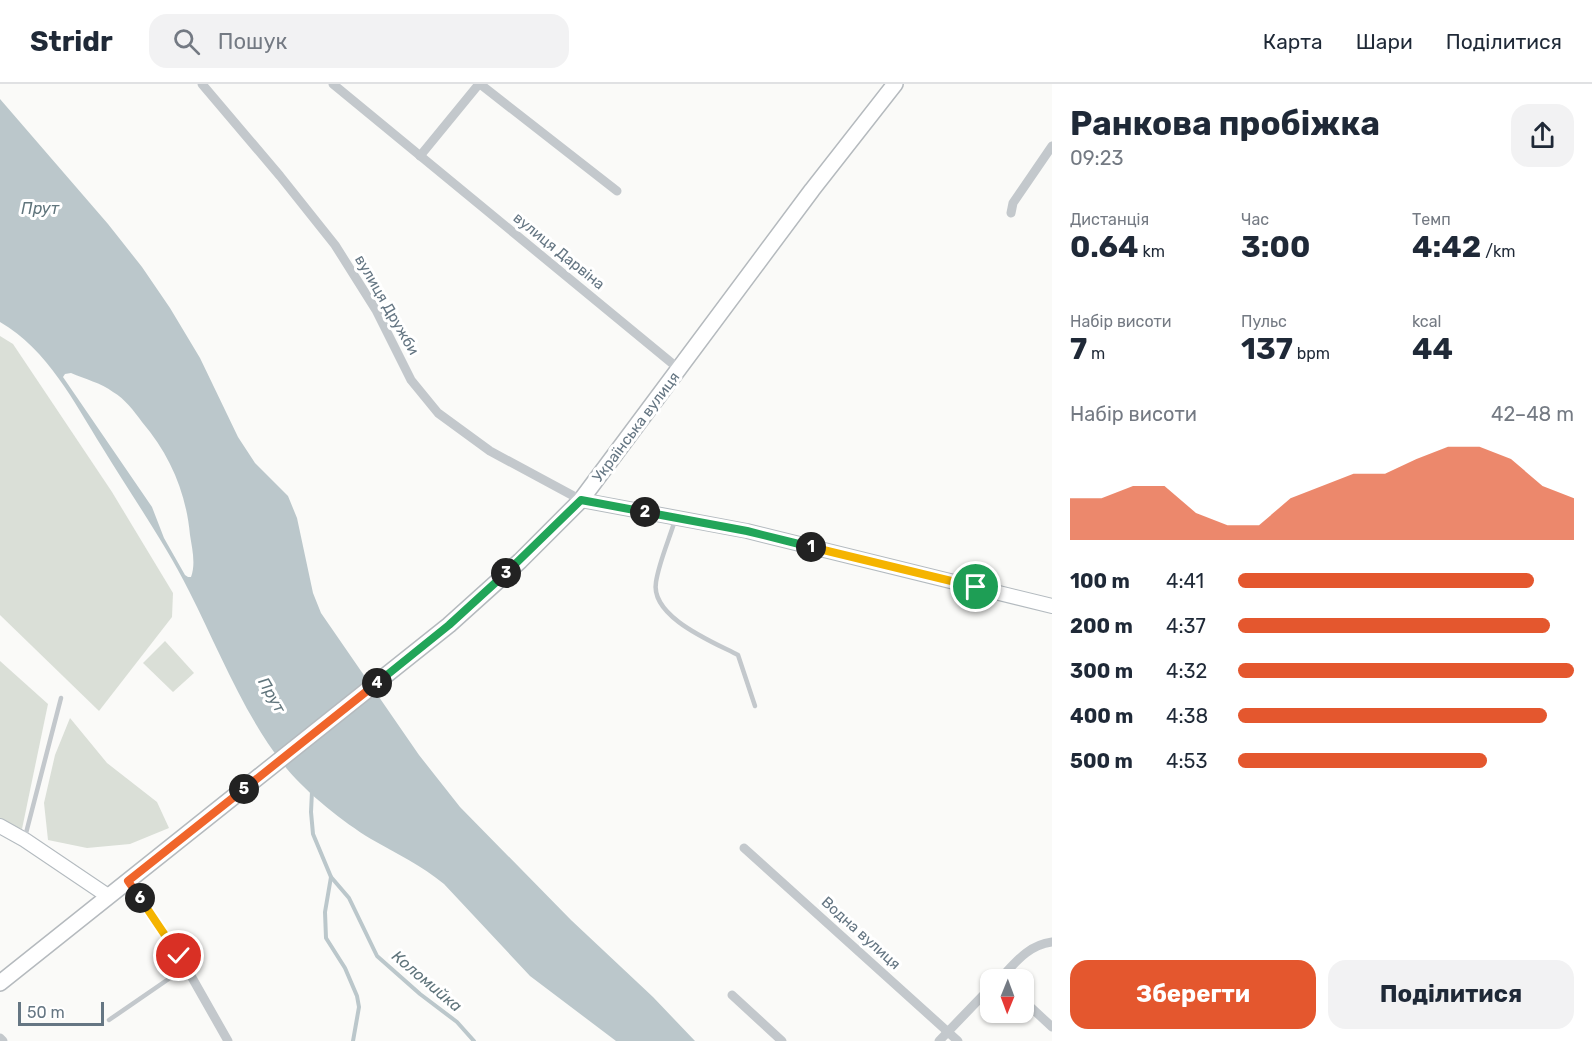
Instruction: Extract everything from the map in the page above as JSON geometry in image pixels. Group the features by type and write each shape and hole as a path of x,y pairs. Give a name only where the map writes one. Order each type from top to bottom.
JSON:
{"main road":[{"name":"Українська вулиця","path":"581,500 894,84"},
{"path":"0,983 449,625 520,561 581,500"}],"street":[{"name":"вулиця Дружби","path":"202,84 335,245 376,310 411,380 438,413 490,451 581,500"},
{"name":"вулиця Дарвіна","path":"333,84 679,369"},
{"path":"420,156 479,84 617,191"},
{"path":"1011,213 1013,203 1052,146"},
{"name":"Українська вулиця","path":"581,500 747,531 1052,606"},
{"path":"0,826 25,840 108,896"},
{"name":"Водна вулиця","path":"744,848 958,1041"},
{"path":"128,881 186,967 228,1041"},
{"path":"1010,969 1029,949 1039,944 1052,942"},
{"path":"732,995 782,1041"},
{"path":"939,1041 980,998"},
{"path":"1034,1011 1052,1028"}],"lane":[{"path":"676,518 655,584 657,596 671,615 684,627 738,655 755,706"},
{"path":"25,840 61,698"},
{"path":"109,1020 186,967"}],"shaded area":[{"path":"0,336 13,344 112,492 173,593 172,617 99,711 0,615"},
{"path":"165,641 194,673 173,692 143,663"},
{"path":"0,661 48,704 22,829 6,824 0,819"},
{"path":"70,718 107,763 157,802 169,828 130,844 87,848 48,840 44,803 55,755"}],"water":[{"name":"Прут","path":"0,99 108,224 142,267 170,308 200,358 238,437 255,463 288,496 297,518 313,593 321,613 419,755 460,807 695,1041 616,1041 530,976 436,877 349,824 315,798 295,778 272,749 245,706 179,572 70,395 32,347 0,322","holes":["71,373 103,386 117,395 132,410 161,448 175,475 185,504 193,556 191,577 185,575 164,538 152,507 63,377"]}],"waterway":[{"path":"312,791 313,834 331,877 325,912 326,938 345,968 357,996 359,1007 353,1041"},
{"name":"Коломийка","path":"331,877 349,898 377,956 420,994 457,1022 474,1041"}],"route":[{"path":"179,956 128,881 449,625 520,561 581,500 747,531 976,587"}]}
